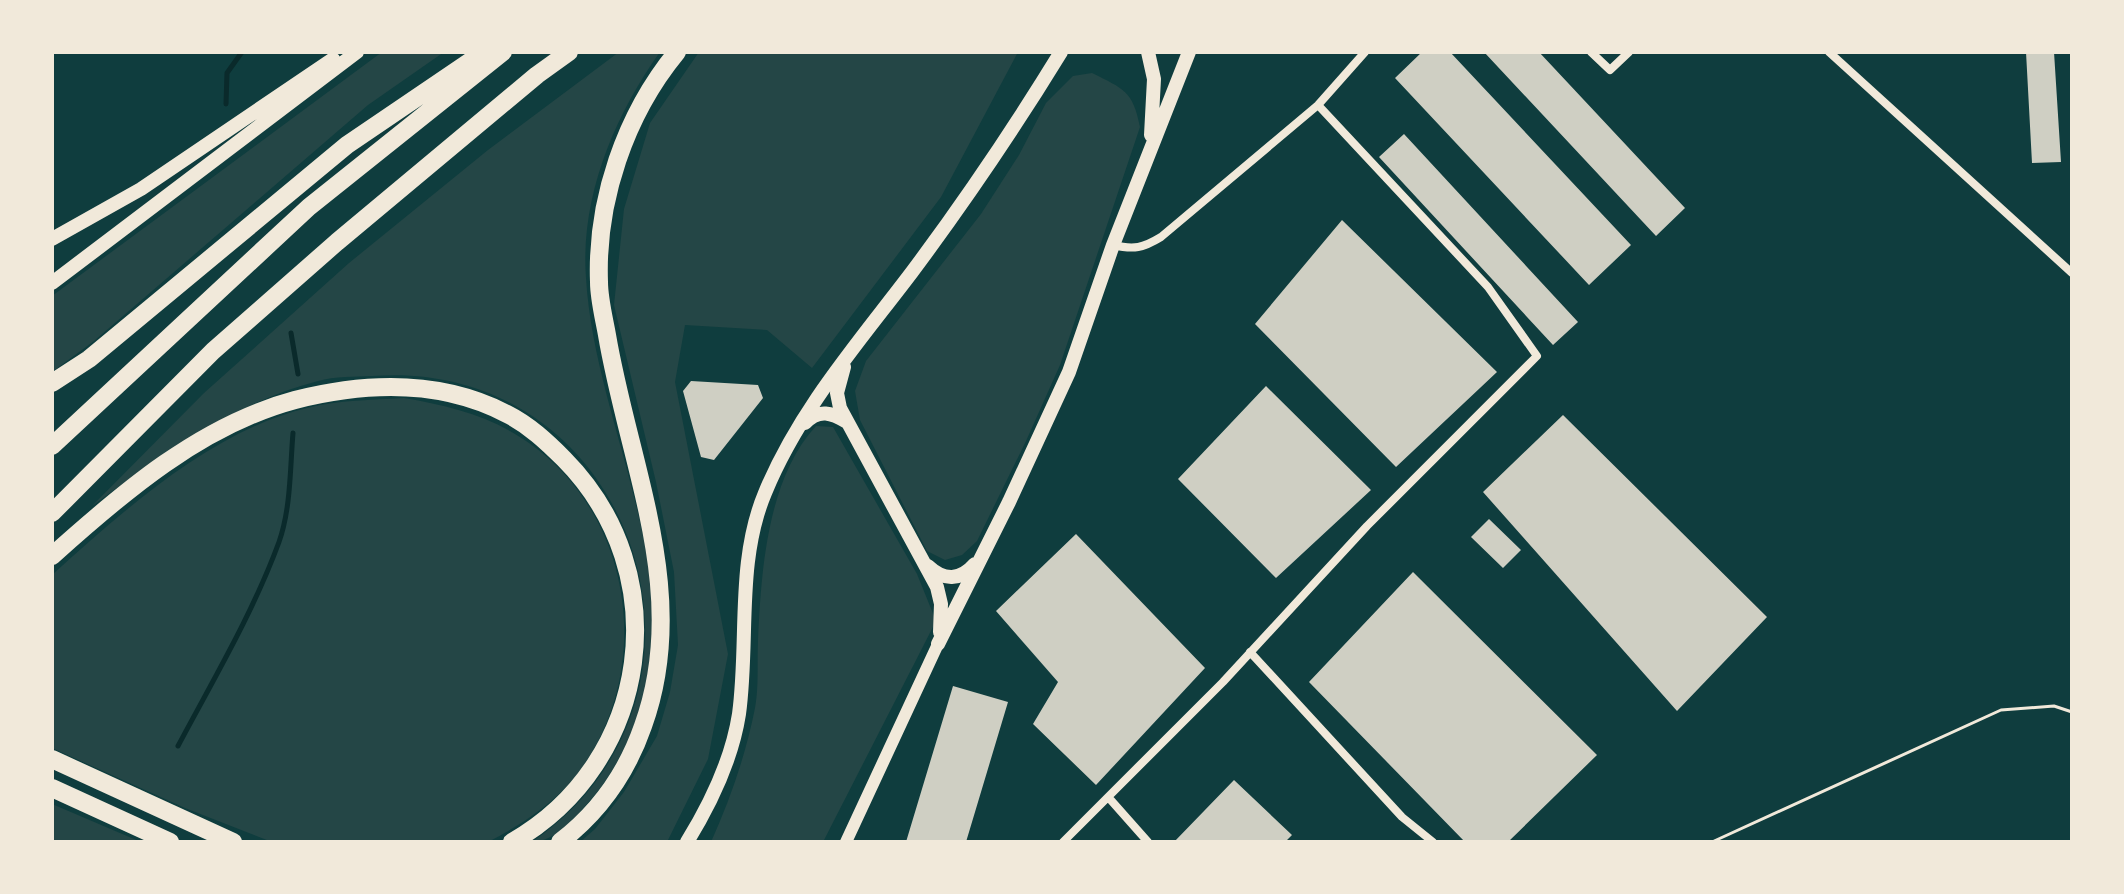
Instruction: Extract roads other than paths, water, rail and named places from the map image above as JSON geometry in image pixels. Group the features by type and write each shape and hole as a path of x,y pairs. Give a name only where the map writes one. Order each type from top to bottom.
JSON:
{"highway":[{"path":"52,383 89,359 347,145 484,52"},
{"path":"52,446 309,207 503,52"},
{"path":"52,513 224,341 337,242 537,75 569,52"},
{"path":"560,842 594,810 617,782 650,708 661,657 663,612 649,511 613,368 599,284 600,232 610,178 634,121 664,67 677,52"},
{"path":"52,556 93,519 166,462 231,425 292,401 358,387 401,386 441,391 475,400 520,422 574,468 592,490 610,521 624,556 635,612 636,642 626,705 615,733 592,770 566,801 528,833 512,842"},
{"path":"52,759 233,842"},
{"path":"52,788 170,842"}],"main road":[{"path":"52,239 141,189 343,52"},
{"path":"52,283 357,52"},
{"path":"1045,79 1052,52"},
{"path":"687,842 716,788 733,742 742,691 747,564 763,497 792,438 853,349 956,211 1061,52"},
{"path":"1045,79 1072,52"},
{"path":"1148,52 1154,79 1150,147"},
{"path":"938,644 1069,372 1113,245 1189,52"},
{"path":"853,349 840,376 837,393 840,408 937,587 941,604 938,644"},
{"path":"792,438 810,417 822,412 850,424"},
{"path":"928,566 936,573 955,578 968,572 984,554"}],"street":[{"path":"1113,245 1132,250 1147,246 1161,237 1318,105 1365,52"},
{"path":"1591,52 1610,70 1629,52"},
{"path":"1829,52 2072,273"},
{"path":"1063,842 1250,652 1367,526 1537,356 1488,287 1318,105"},
{"path":"846,842 938,644"},
{"path":"1250,652 1402,817 1433,842"},
{"path":"1109,798 1148,842"}],"waterway":[{"path":"226,104 227,73 242,52"},
{"path":"291,333 298,374"},
{"path":"178,746 245,620 279,542 288,502 293,433"}]}
